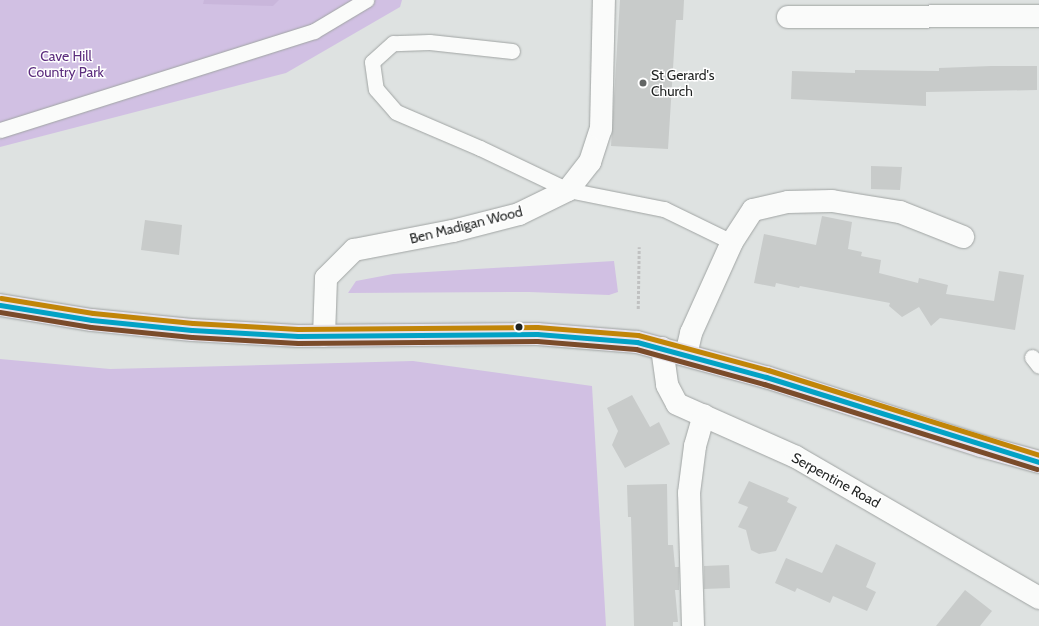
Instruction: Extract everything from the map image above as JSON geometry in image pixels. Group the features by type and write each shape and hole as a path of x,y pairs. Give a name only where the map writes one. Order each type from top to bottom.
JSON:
{"main road":[{"path":"0,305 92,320 192,330 324,336 536,334 637,342 766,377 980,446 1039,462"}],"street":[{"name":"Ben Madigan Wood","path":"324,336 326,278 354,250 453,231 519,214 568,190 590,162 601,129 604,0"},
{"path":"788,17 1039,16"},
{"path":"686,355 691,333 732,242 753,210 788,202 832,200 900,212 963,237"},
{"name":"Serpentine Road","path":"662,348 667,385 677,404 760,439 851,488 1039,598"},
{"path":"693,626 689,493 695,446 704,415"}],"lane":[{"path":"0,130 314,31 366,0"},
{"path":"512,51 430,42 393,43 372,62 376,89 396,112 480,148 568,190 664,209 732,242"}],"path":[{"path":"638,309 639,246"}],"green space":[{"name":"Cave Hill Country Park","path":"0,0 402,0 400,7 286,73 0,147"},
{"path":"614,261 618,292 609,295 529,292 348,293 356,281 393,274"},
{"path":"0,359 110,369 413,361 592,386 606,626 0,626"}],"shaded area":[{"path":"204,0 279,0 273,6 203,4"}],"building":[{"name":"St Gerard's Church","path":"620,0 684,0 683,20 676,20 668,149 611,146"},
{"path":"1037,66 1037,90 926,92 926,106 791,99 792,71 855,73 855,70 939,71 939,68"},
{"path":"871,166 902,167 900,190 871,189"},
{"path":"822,216 852,222 848,249 862,252 861,256 881,260 879,273 918,283 919,278 948,285 946,294 994,301 999,271 1024,275 1015,330 940,318 931,326 919,307 902,317 889,306 890,303 800,286 799,288 776,283 775,287 754,283 764,234 816,245"},
{"path":"145,220 182,225 179,255 141,250"},
{"path":"632,395 650,427 659,422 670,444 625,468 612,445 618,431 607,408"},
{"path":"749,481 789,498 787,502 797,507 776,551 759,554 751,550 746,530 738,527 748,507 738,503"},
{"path":"667,484 668,545 673,545 675,567 679,567 679,590 675,590 678,622 673,622 673,626 634,626 631,517 628,517 627,485"},
{"path":"836,544 876,563 866,587 876,592 867,611 833,596 830,603 797,588 795,592 775,583 786,558 822,573"},
{"path":"729,565 730,588 704,589 704,566"},
{"path":"965,590 992,611 980,626 936,626"}],"transit line":[{"path":"1,298 93,313 193,323 298,329 537,327 638,335 768,370 1039,455"},
{"path":"0,305 92,320 192,330 298,336 537,334 637,342 766,377 1039,462"},
{"path":"0,312 91,327 192,337 298,343 537,341 636,349 764,384 1037,469"}],"place":[{"name":"St Gerard's Church","path":"643,83"}]}
